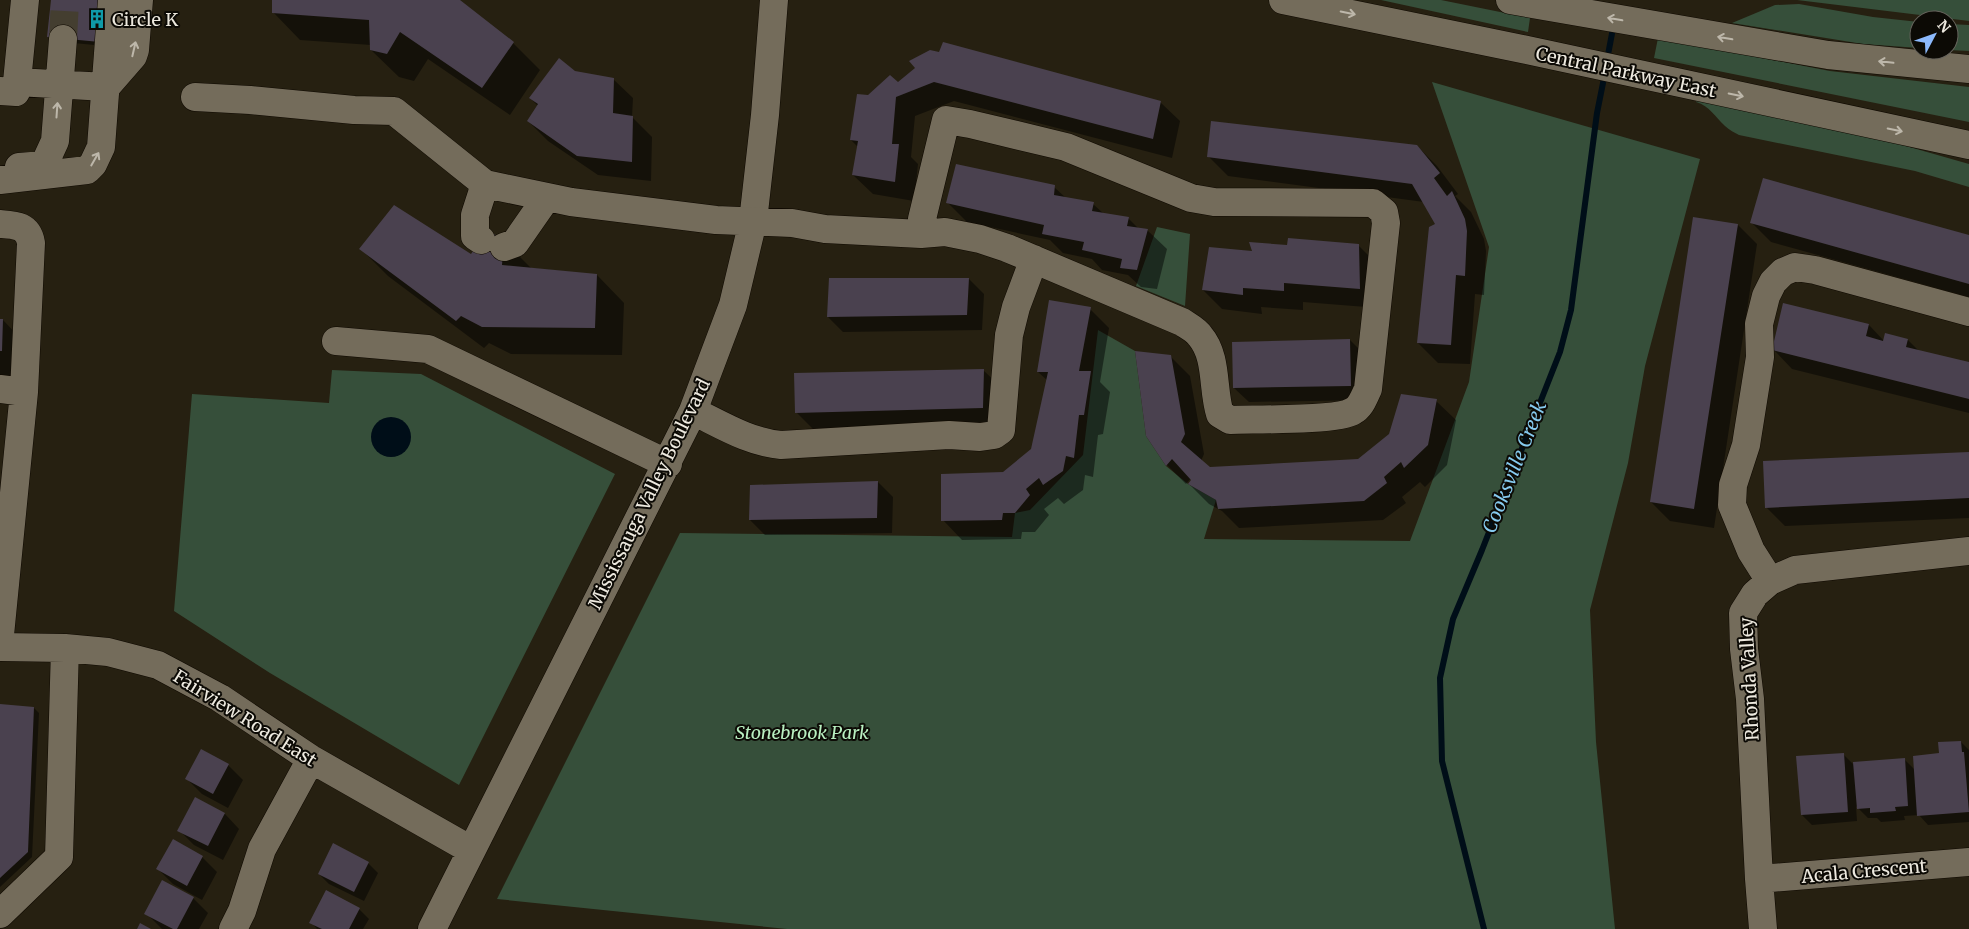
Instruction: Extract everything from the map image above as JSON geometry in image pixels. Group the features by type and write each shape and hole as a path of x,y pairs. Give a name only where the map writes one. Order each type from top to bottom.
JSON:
{"street":[{"path":"25,0 8,87 60,84 106,87"},
{"path":"0,180 87,170 93,164 101,147 112,0"},
{"path":"106,87 133,56 139,0"},
{"name":"Mississauga Valley Boulevard","path":"432,929 668,464 693,411 733,305 753,221 765,115 774,0"},
{"name":"Central Parkway East","path":"1284,0 1968,145"},
{"path":"1510,0 1828,56 1969,73"},
{"path":"0,169 44,165 55,141 63,39"},
{"path":"1939,68 1969,69"},
{"path":"195,97 354,110 394,111 485,184 571,202 707,219 792,223 824,229 921,234 945,232 980,239 1007,248 1182,322 1200,334 1212,358 1216,402 1220,414 1230,420 1335,416 1353,412 1361,403 1368,389 1386,223 1384,212 1373,203 1214,202 1191,198 1066,148 970,124 946,120 922,219 921,234"},
{"path":"485,184 475,215 475,236 492,244 515,244 547,197"},
{"path":"0,224 18,225 23,228 27,232 31,243 12,391 0,635"},
{"path":"693,411 737,434 764,444 781,445 949,435 980,437 994,435 1001,430 1009,335 1016,307 1034,260"},
{"path":"1770,581 1751,551 1732,505 1733,485 1746,445 1760,358 1759,324 1766,296 1773,282 1783,272 1795,267 1815,270 1969,312"},
{"path":"336,341 428,349 668,464"},
{"name":"Rhonda Valley","path":"1763,929 1750,699 1744,649 1743,613 1755,594 1770,581 1795,570 1969,551"},
{"name":"Fairview Road East","path":"0,647 65,648 108,652 158,665 220,698 311,759 471,850"},
{"path":"0,914 58,858 65,648"},
{"path":"233,929 242,911 262,849 311,759"},
{"name":"Acala Crescent","path":"1759,879 1969,862"}],"green space":[{"path":"1381,0 1441,0 1530,18 1528,32"},
{"path":"1797,0 1969,0 1969,21 1959,20 1959,10 1909,10 1909,14"},
{"path":"1799,4 1873,17 1909,21 1909,47 1863,44 1732,23 1775,5"},
{"path":"1959,24 1969,25 1969,51 1959,50"},
{"path":"1658,38 1830,71 1969,87 1969,122 1654,58"},
{"name":"Stonebrook Park","path":"1432,82 1700,159 1645,366 1628,463 1590,610 1596,742 1615,929 787,929 497,899 680,533 1012,537 1015,513 1030,510 1083,455 1098,330 1135,351 1146,436 1166,466 1188,484 1216,500 1204,539 1410,541 1469,382 1489,247"},
{"path":"1699,96 1857,132 1969,164 1969,187 1915,171 1739,135 1727,127 1709,109 1696,102"},
{"path":"1157,227 1190,234 1185,306 1136,286"},
{"path":"332,370 421,374 615,474 459,785 270,673 174,611 192,394 329,403"}],"shaded area":[{"path":"391,417 405,423 411,437 405,451 391,457 377,451 371,437 377,423"}],"building":[{"name":"Circle K","path":"51,0 146,0 142,46 47,37"},
{"path":"272,0 460,0 514,42 482,88 400,32 387,54 370,50 369,20 272,13"},
{"path":"943,42 1161,101 1153,139 934,82 896,97 892,144 899,144 895,182 852,175 858,141 850,140 857,94 868,95 890,75 898,82 915,68 909,61 930,50 939,52"},
{"path":"559,58 575,71 614,78 613,113 633,116 632,162 577,156 527,121 538,104 529,98"},
{"path":"1211,121 1417,145 1440,173 1434,178 1447,196 1452,191 1465,219 1467,231 1465,276 1456,275 1451,345 1417,343 1429,227 1435,224 1412,184 1207,157"},
{"path":"956,164 1055,185 1054,195 1094,202 1092,211 1129,217 1127,226 1148,229 1137,270 1120,268 1122,259 1082,250 1084,242 1042,234 1044,225 946,203"},
{"path":"1763,178 1969,235 1969,284 1750,223"},
{"path":"394,205 471,254 487,231 504,239 502,265 597,274 595,328 482,327 461,316 456,321 359,249"},
{"path":"1693,217 1738,224 1694,509 1650,502"},
{"path":"1288,238 1359,244 1360,289 1284,283 1284,291 1243,288 1243,295 1202,290 1209,247 1252,251 1249,242 1287,245"},
{"path":"829,278 969,278 967,315 827,317"},
{"path":"1049,300 1091,307 1079,371 1091,371 1084,415 1079,415 1074,458 1066,456 1063,471 1043,485 1039,478 1026,489 1030,495 1015,513 1003,513 1002,520 941,521 941,474 1003,472 1031,449 1048,372 1037,372"},
{"path":"1783,303 1869,324 1866,336 1883,341 1885,333 1908,339 1906,347 1969,362 1969,399 1772,350"},
{"path":"0,319 3,319 2,351 0,351"},
{"path":"1350,339 1351,386 1233,388 1232,342"},
{"path":"1135,351 1171,355 1185,434 1181,442 1210,467 1358,459 1389,434 1401,394 1437,399 1428,445 1404,468 1401,462 1384,477 1387,483 1364,501 1218,509 1216,500 1188,484 1191,480 1172,459 1166,466 1146,436"},
{"path":"984,369 983,408 795,413 794,373"},
{"path":"1969,452 1969,498 1765,508 1763,461"},
{"path":"878,481 877,518 749,520 750,485"},
{"path":"0,704 34,707 28,852 0,878"},
{"path":"1961,741 1962,752 1964,752 1969,812 1917,816 1913,756 1939,753 1938,742"},
{"path":"201,749 229,764 213,794 185,779"},
{"path":"1844,753 1848,812 1801,815 1796,756"},
{"path":"1905,758 1908,806 1895,807 1896,811 1870,813 1870,808 1857,809 1853,762"},
{"path":"195,797 225,813 208,846 177,831"},
{"path":"173,839 203,856 187,886 156,869"},
{"path":"333,843 369,862 354,892 318,874"},
{"path":"162,880 194,897 177,929 173,929 144,914"},
{"path":"326,890 360,908 349,929 322,929 309,923"},
{"path":"140,923 151,929 137,929"}],"waterway":[{"name":"Cooksville Creek","path":"1607,60 1614,23"},
{"name":"Cooksville Creek","path":"1484,929 1442,761 1440,678 1453,619 1560,352 1571,310 1597,113 1605,73"}],"tunnel":[{"path":"63,39 65,0"}],"place":[{"name":"Circle K","path":"97,19"}]}
